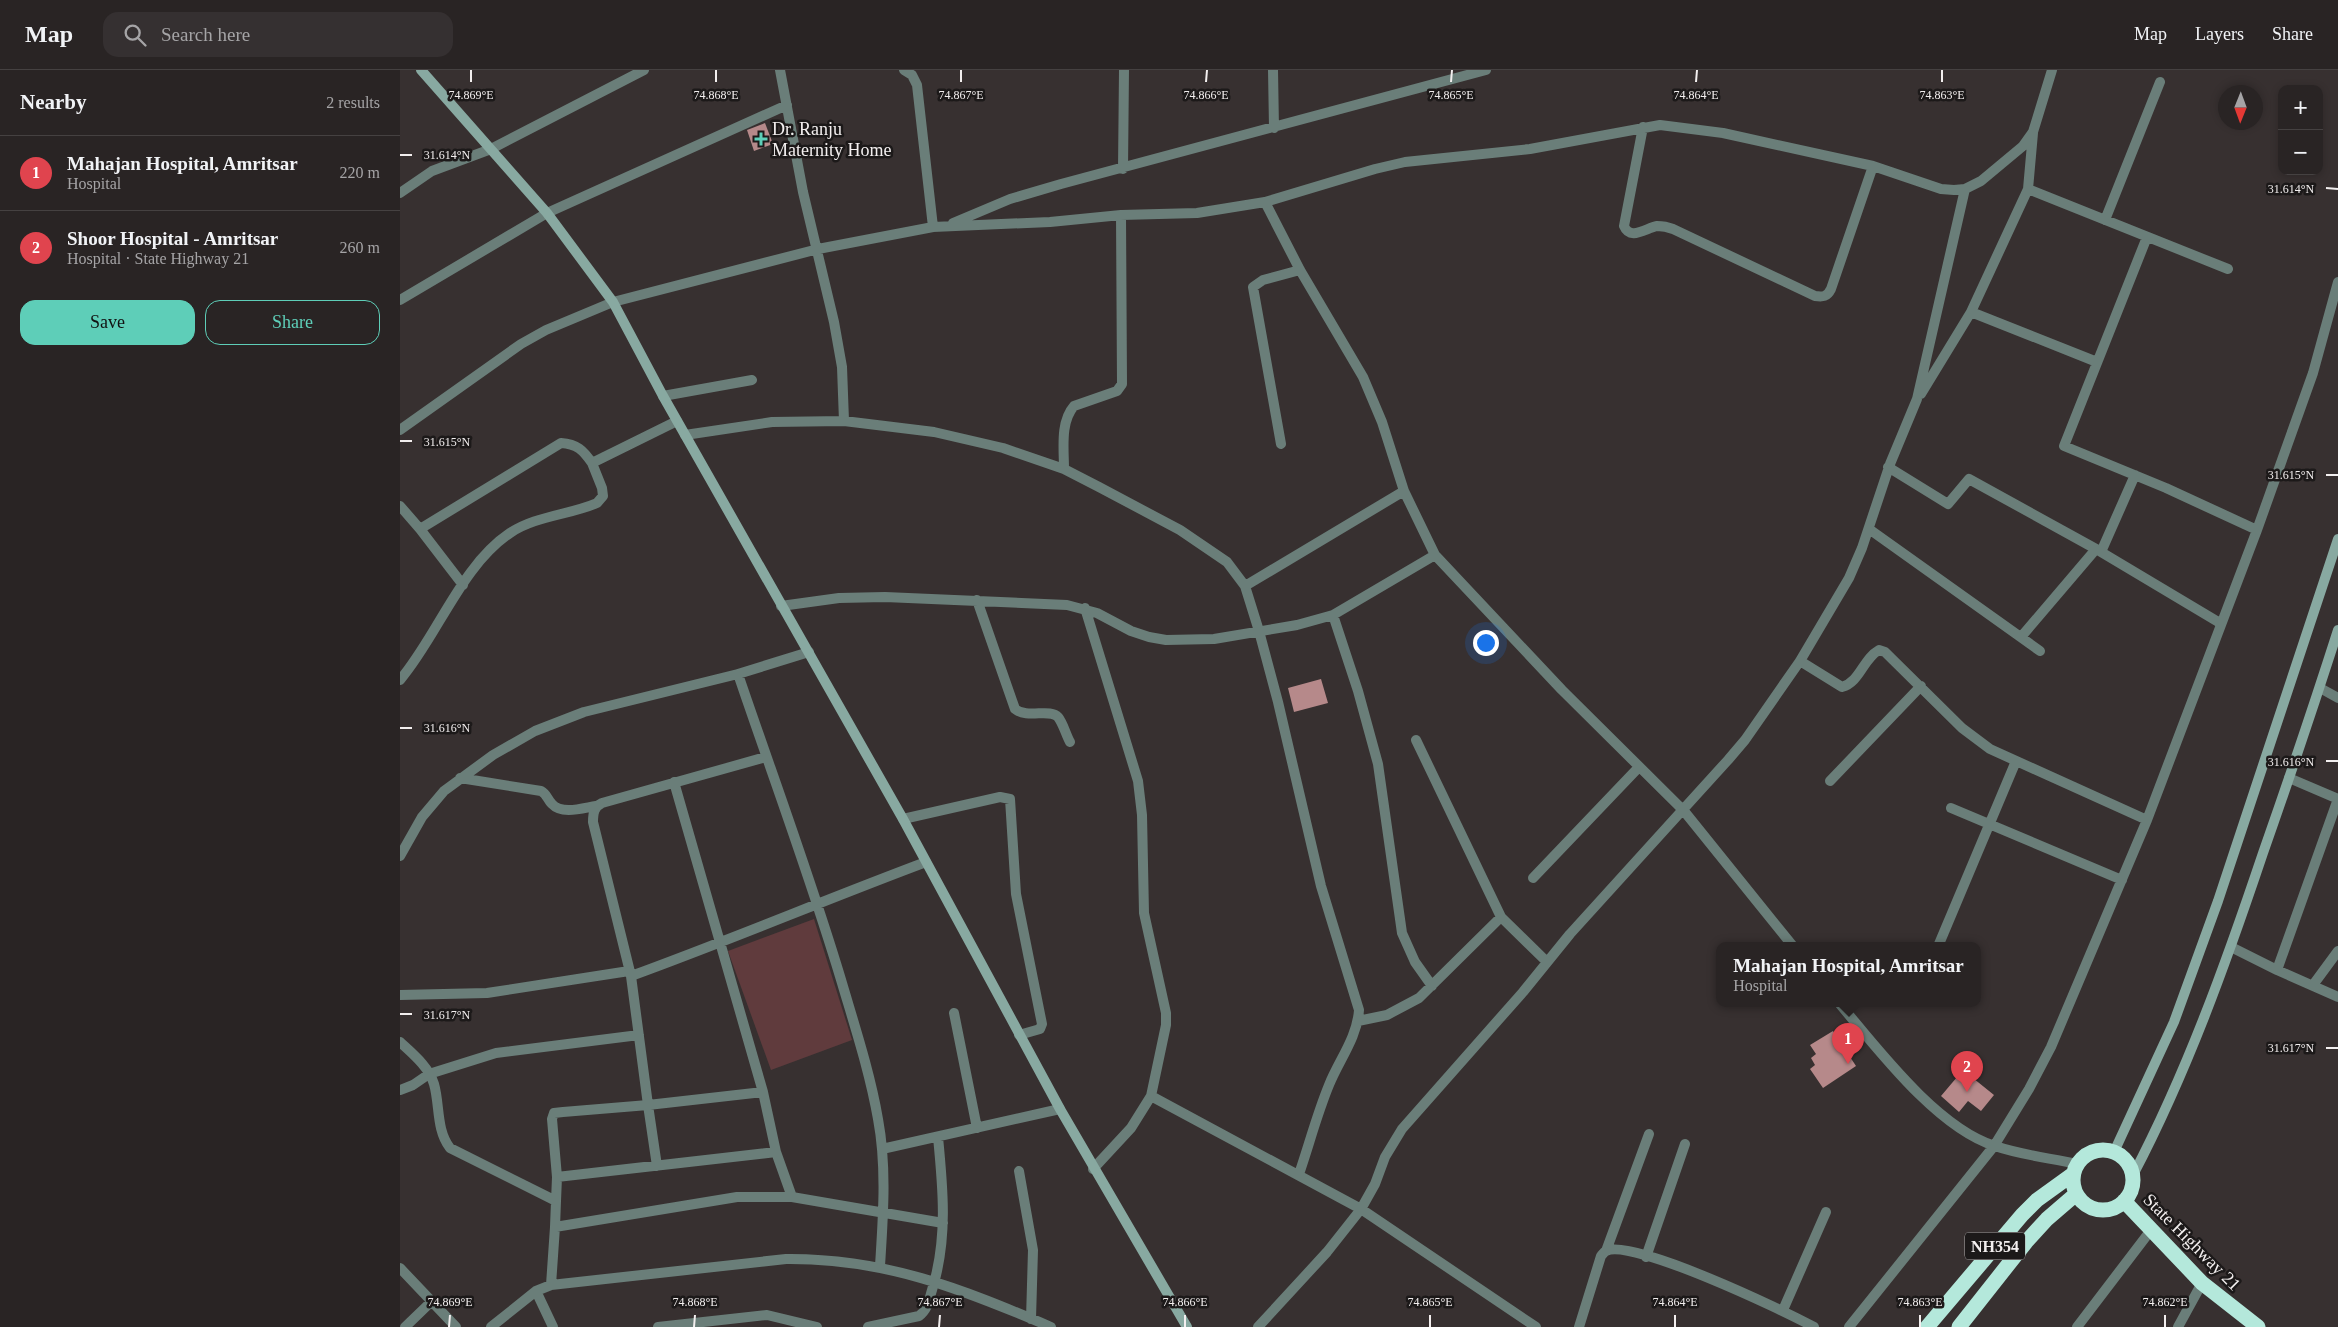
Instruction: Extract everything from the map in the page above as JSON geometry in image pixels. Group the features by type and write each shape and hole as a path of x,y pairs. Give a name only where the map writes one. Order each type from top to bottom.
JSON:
{"highway":[{"name":"NH354","path":"1927,1327 2022,1215 2037,1200 2075,1169 2087,1154 2100,1150 2114,1152"},
{"name":"State Highway 21","path":"2076,1194 2085,1205 2098,1210 2112,1208 2124,1201 2132,1189 2133,1175 2126,1161 2114,1152"},
{"path":"2075,1169 2073,1184 2076,1194"},
{"name":"NH354","path":"1959,1327 2026,1242 2047,1219 2076,1194"},
{"name":"State Highway 21","path":"2124,1201 2202,1283 2258,1327"}],"street":[{"path":"421,70 547,213 613,302 663,396 781,606 904,818 1060,1109 1187,1327"},
{"path":"400,193 432,171 491,149 644,70"},
{"path":"780,70 803,192 818,249 840,358 844,420"},
{"path":"904,70 912,75 917,85 933,227"},
{"path":"1123,168 1124,70"},
{"path":"1273,70 1274,128"},
{"path":"948,226 1010,199 1486,70"},
{"path":"1258,1327 1327,1252 1361,1209 1375,1184 1385,1158 1402,1129 1580,924 1684,811 1745,740 1800,662 1849,578 1869,529 1888,467 1917,400 1971,312 2028,190 2033,132 2052,70"},
{"path":"2105,220 2160,82"},
{"path":"400,300 547,213 787,105"},
{"path":"400,430 521,344 546,330 613,302 818,249 933,227 1050,222 1121,215 1197,213 1266,202 1375,169 1405,162 1530,149 1643,127 1677,126 1723,133 1874,166 1941,189 1954,190 1965,189 1981,181 2013,156 2033,132"},
{"path":"1643,127 1624,226 1630,234 1659,226 1673,229 1815,296 1823,297 1828,294 1831,288 1874,166"},
{"path":"1917,400 1965,189"},
{"path":"2028,190 2228,269"},
{"path":"1266,202 1300,270 1366,384 1382,422 1404,491 1435,555 1480,605 1684,811 1790,942"},
{"path":"1064,469 1065,422 1069,412 1074,406 1117,391 1122,384 1121,215"},
{"path":"2147,237 2064,446 2135,475 2257,530"},
{"path":"1281,444 1254,287 1263,280 1300,270"},
{"path":"1849,1327 1994,1146 2029,1089 2051,1047 2147,820 2220,623 2257,530 2312,373 2338,282"},
{"path":"1971,312 2097,362"},
{"path":"663,396 752,380"},
{"path":"685,435 772,422 844,420 934,432 1003,448 1064,469 1180,530 1227,562 1245,586 1260,631 1321,886 1356,998 1358,1021 1353,1038 1329,1085 1300,1174"},
{"path":"592,463 677,421"},
{"path":"400,680 480,562 510,533 525,525 597,503 602,496 602,488 592,463 584,451 576,446 560,443 420,529"},
{"path":"1888,467 1948,504 1969,479 2098,550 2220,623"},
{"path":"2021,637 2098,550 2135,475"},
{"path":"1245,586 1404,491"},
{"path":"400,506 463,585"},
{"path":"1869,529 2040,651"},
{"path":"2114,1152 2174,1022 2202,947 2261,776 2338,539"},
{"path":"781,606 860,597 977,600 1066,605 1085,608 1131,631 1166,640 1214,639 1297,625 1333,615 1435,555"},
{"path":"977,600 1015,709 1024,715 1054,714 1058,717 1070,742"},
{"path":"1085,608 1135,766 1141,799 1144,913 1166,1013 1166,1025 1151,1096 1131,1128 1094,1169"},
{"path":"1333,615 1363,705 1378,764 1402,933 1415,962 1432,986"},
{"path":"2133,1175 2163,1116 2196,1039 2231,947 2338,630"},
{"path":"1800,662 1842,688 1850,685 1872,654 1879,650 1891,656 1975,739 1990,749 2147,820"},
{"path":"400,856 427,810 444,791 514,742 558,720 738,674 809,652"},
{"path":"738,674 818,903 856,1031 878,1118 882,1149 883,1214 880,1266"},
{"path":"1830,781 1921,686"},
{"path":"2320,688 2338,698"},
{"path":"1416,740 1501,918 1547,962"},
{"path":"460,778 542,791 550,802 561,809 596,806 766,757"},
{"path":"1940,942 2016,761"},
{"path":"1533,878 1639,767"},
{"path":"2277,970 2338,799 2289,778"},
{"path":"674,782 763,1092 776,1152 792,1197"},
{"path":"904,818 1000,797 1010,799 1016,894 1042,1024 1040,1029 1019,1034"},
{"path":"596,806 593,822 630,974 656,1166"},
{"path":"1951,808 2122,880"},
{"path":"400,994 487,993 630,974 720,944 818,903 926,862"},
{"path":"1358,1021 1387,1015 1419,998 1501,918"},
{"path":"2231,947 2338,997"},
{"path":"2313,985 2338,951"},
{"path":"1841,1007 1901,1076 1925,1100 1973,1136 1994,1146 2075,1169"},
{"path":"954,1013 976,1128"},
{"path":"400,1090 413,1085 429,1074 496,1053 639,1035"},
{"path":"400,1042 423,1064 434,1084 441,1131 450,1148 556,1201"},
{"path":"551,1285 557,1177 552,1119 554,1113 763,1092"},
{"path":"1151,1096 1300,1174 1361,1209 1536,1327"},
{"path":"882,1149 1060,1109"},
{"path":"1579,1327 1600,1256 1606,1251 1649,1134"},
{"path":"868,1327 919,1316 926,1311 935,1282 944,1223 938,1136"},
{"path":"1646,1257 1685,1144"},
{"path":"557,1177 776,1152"},
{"path":"1019,1171 1033,1250 1030,1319"},
{"path":"555,1227 737,1197 792,1197 944,1223"},
{"path":"1783,1310 1826,1212"},
{"path":"2077,1327 2152,1230"},
{"path":"1606,1251 1616,1250 1646,1257 1721,1282 1783,1310 1814,1327"},
{"path":"491,1327 536,1291 551,1285 786,1259 821,1258 880,1266 935,1282 1051,1327"},
{"path":"400,1268 456,1327"},
{"path":"2178,1327 2202,1283"},
{"path":"536,1291 553,1327"},
{"path":"405,1327 432,1301"},
{"path":"658,1327 756,1316 817,1327"}],"shaded area":[{"path":"814,919 852,1040 771,1070 728,951"}],"building":[{"path":"765,123 773,144 754,151 747,130"},
{"path":"1321,679 1328,703 1294,712 1288,688"},
{"path":"1833,1031 1856,1066 1823,1088 1810,1069 1815,1065 1811,1058 1816,1054 1810,1045"},
{"path":"1963,1070 1994,1095 1981,1111 1968,1101 1959,1112 1941,1096"}],"place":[{"name":"Dr. Ranju Maternity Home","path":"761,139"},
{"name":"Mahajan Hospital, Amritsar","path":"1848,1064"},
{"name":"Shoor Hospital - Amritsar","path":"1967,1092"}]}
